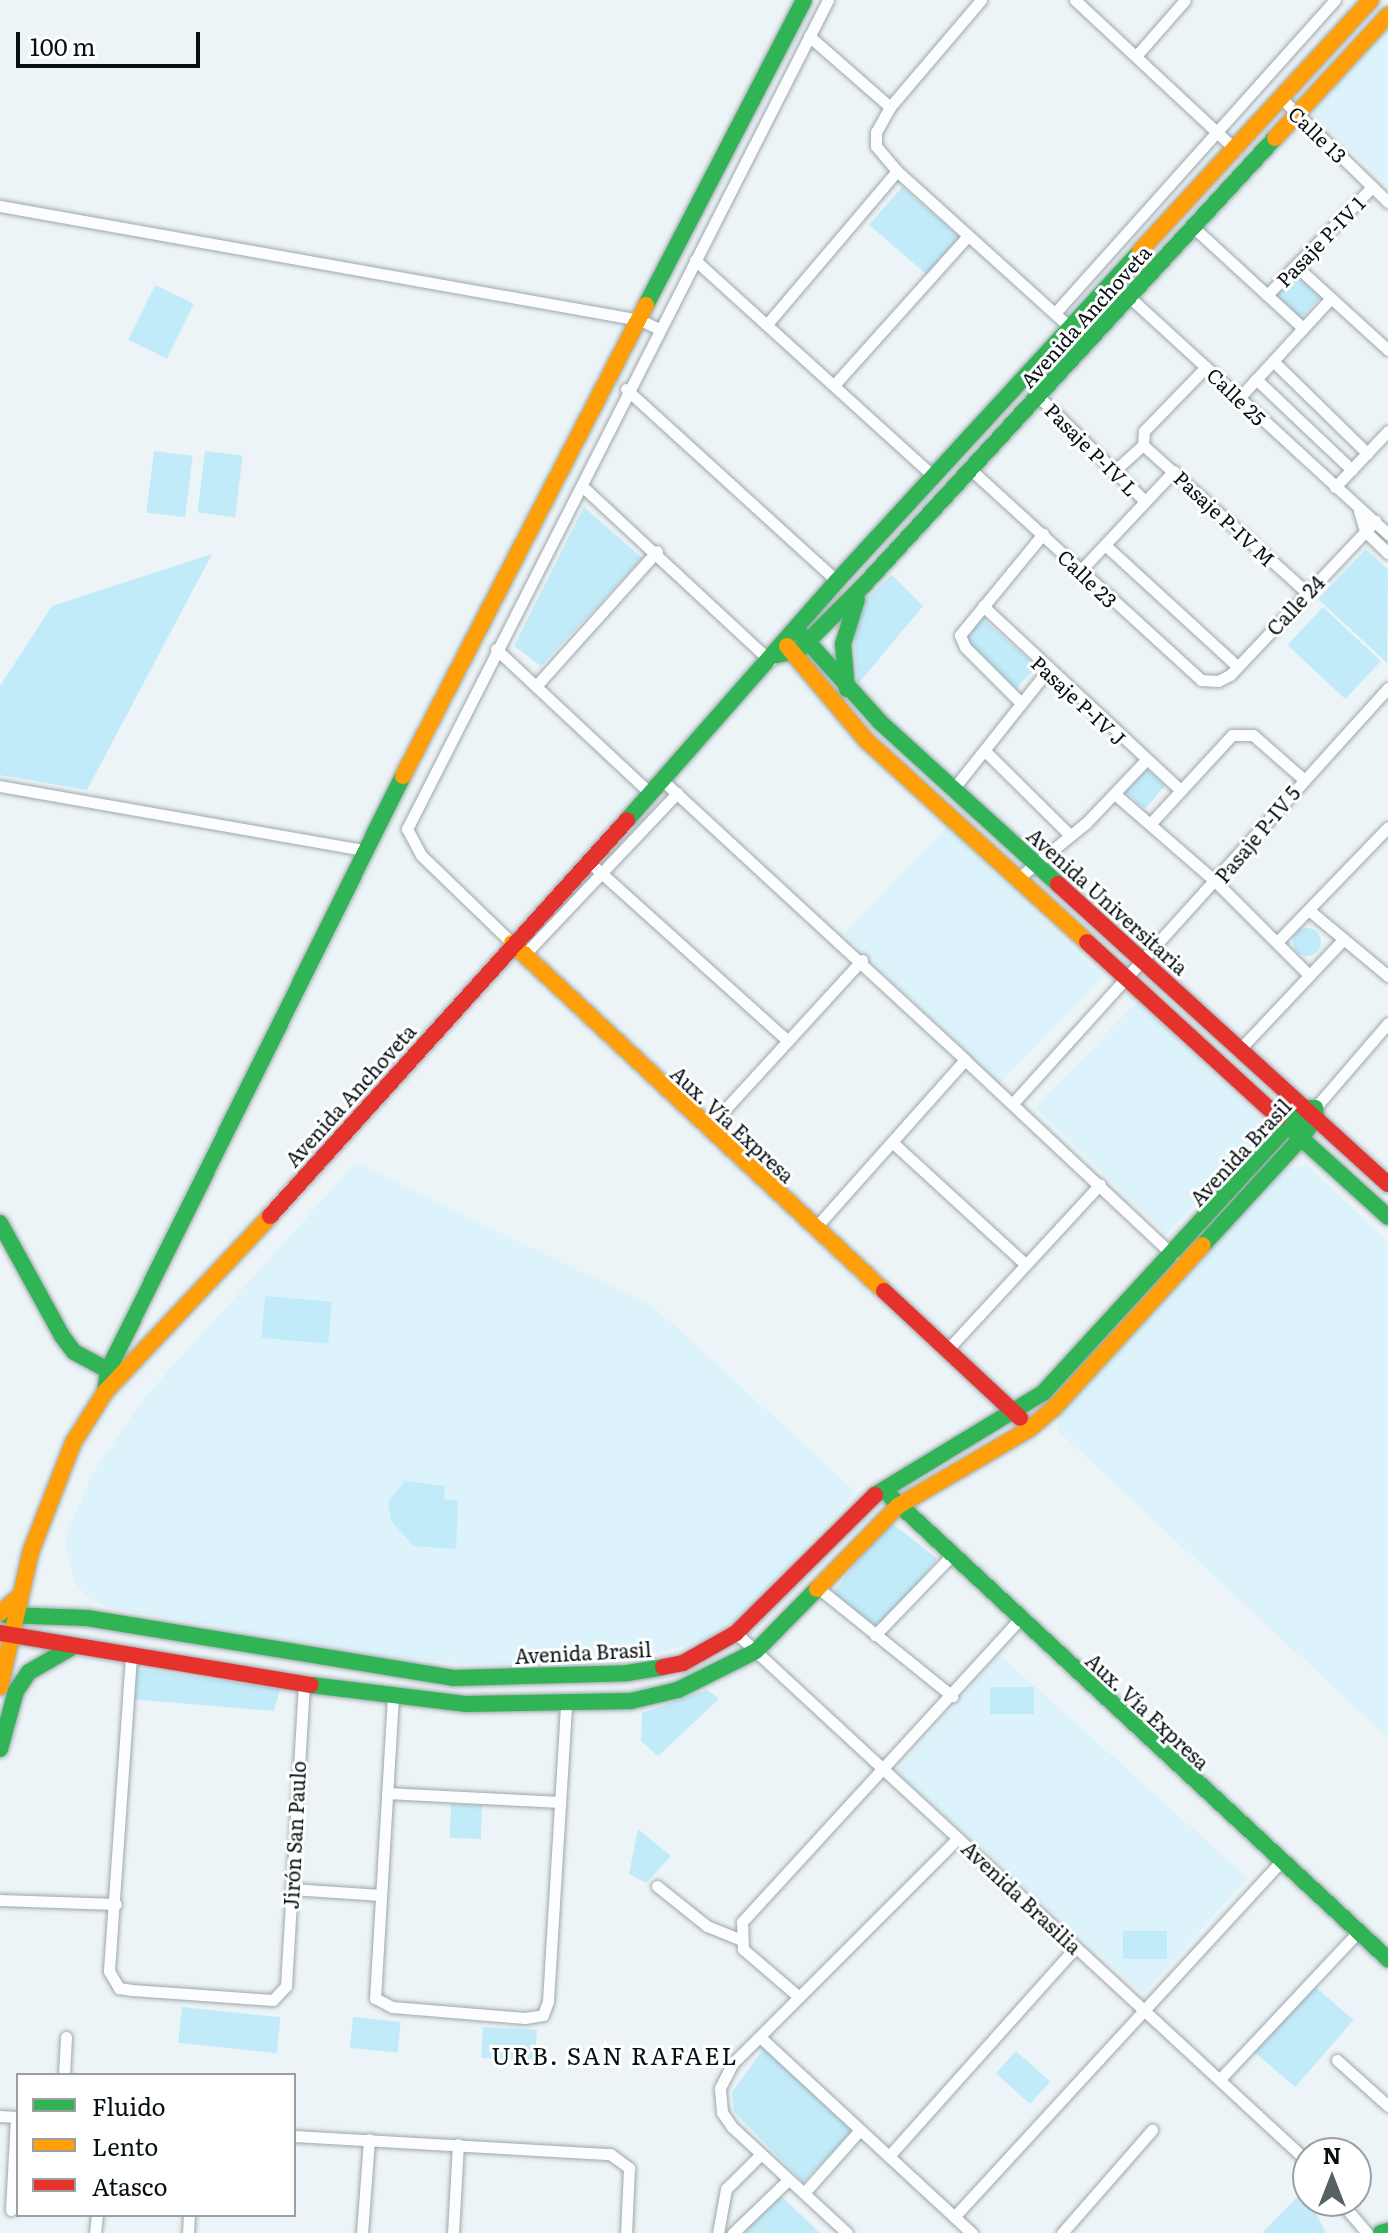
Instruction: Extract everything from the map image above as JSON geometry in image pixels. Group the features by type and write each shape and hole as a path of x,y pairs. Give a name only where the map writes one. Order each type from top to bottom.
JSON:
{"main road":[{"path":"105,1392 108,1370 364,850 804,0"},
{"name":"Avenida Anchoveta","path":"0,1687 8,1611 73,1443 105,1392 518,949 588,861 784,648 837,581 1371,0"},
{"name":"Avenida Anchoveta","path":"808,641 1039,397 1296,112 1388,15"},
{"path":"847,689 845,626 864,585"},
{"path":"808,641 784,648 866,740 1388,1217"},
{"name":"Avenida Universitaria","path":"808,641 847,689 1033,862 1312,1111 1388,1184"},
{"name":"Aux. Vía Expresa","path":"518,949 948,1349 1029,1429"},
{"name":"Avenida Brasil","path":"7,1634 304,1684 465,1704 631,1701 678,1690 756,1651 898,1506 1029,1429 1086,1378 1312,1111"},
{"name":"Avenida Brasil","path":"8,1611 87,1618 453,1678 627,1673 683,1663 736,1633 884,1488 1015,1412 1074,1365 1173,1255 1296,1131"},
{"path":"0,1223 62,1336 74,1352 108,1370"},
{"name":"Aux. Vía Expresa","path":"884,1488 898,1506 951,1556 1388,1959"},
{"path":"0,1749 16,1691 29,1672 74,1646"},
{"path":"627,1673 631,1701"},
{"path":"1381,2233 1388,2231"}],"street":[{"path":"649,792 496,649 582,486 626,389 828,0"},
{"path":"981,0 890,107 876,132 876,146 897,171 1071,328"},
{"path":"1075,0 1236,150"},
{"path":"1136,56 1185,0"},
{"path":"1055,313 1335,0"},
{"path":"809,36 890,107"},
{"name":"Calle 13","path":"1282,99 1388,202"},
{"path":"768,323 897,171"},
{"name":"Pasaje P-IV 1","path":"1267,295 1372,187"},
{"path":"0,206 640,320 659,329"},
{"path":"1192,226 1303,328"},
{"path":"835,384 968,236"},
{"path":"695,260 768,323 934,477"},
{"path":"1296,266 1388,350"},
{"name":"Calle 25","path":"1114,283 1359,511 1388,534"},
{"path":"1238,399 1331,298"},
{"path":"1273,361 1367,453"},
{"path":"1113,472 1143,445 1144,431 1206,367"},
{"path":"1256,379 1352,470"},
{"path":"626,389 837,581"},
{"name":"Pasaje P-IV L","path":"1039,397 1145,501"},
{"path":"1335,487 1388,431"},
{"name":"Pasaje P-IV M","path":"1143,445 1306,592"},
{"name":"Calle 23","path":"969,468 1043,534 1189,674 1211,682"},
{"path":"1080,571 1174,471"},
{"path":"582,486 657,551 784,648"},
{"path":"1359,511 1365,531 1388,553"},
{"name":"Calle 24","path":"1211,682 1225,679 1375,521"},
{"path":"1019,701 960,640 963,629 1043,534"},
{"path":"1105,545 1237,666"},
{"path":"536,686 657,551"},
{"name":"Pasaje P-IV J","path":"983,606 1047,671 1179,789"},
{"name":"Aux. Vía Expresa","path":"496,649 407,829 412,846 518,949"},
{"path":"954,788 986,752 992,735 1019,701 1047,671"},
{"name":"Pasaje P-IV 5","path":"1014,1102 1216,882 1303,779 1388,688"},
{"path":"1151,823 1179,789 1232,735 1253,735 1303,779"},
{"path":"986,752 1069,834"},
{"path":"1016,880 1033,862 1116,795 1145,761"},
{"path":"661,779 862,960 1173,1255"},
{"path":"0,786 364,850"},
{"path":"518,949 601,877 677,793"},
{"path":"1116,795 1216,882 1309,975"},
{"path":"1278,941 1388,827"},
{"path":"588,861 601,877 788,1041"},
{"path":"1310,911 1342,941 1388,976"},
{"path":"1241,1048 1342,941"},
{"path":"708,1128 862,960"},
{"path":"1312,1111 1385,1032"},
{"path":"816,1227 965,1060"},
{"path":"892,1142 1025,1264"},
{"path":"948,1349 1100,1184"},
{"path":"875,1635 951,1556"},
{"path":"817,1587 952,1696"},
{"path":"739,1939 742,1922 752,1909 883,1771 1020,1619"},
{"name":"Avenida Brasilia","path":"736,1633 1076,1947 1144,2016 1220,2079 1292,2147"},
{"path":"0,1900 116,1904 120,1779 131,1656"},
{"name":"Jirón San Paulo","path":"116,1904 109,1971 119,1988 273,2000 286,1986 304,1684"},
{"path":"393,1696 373,1990 382,2004 543,2015 548,2001 566,1704"},
{"path":"387,1793 560,1802"},
{"path":"847,2233 760,2155 722,2112 720,2088 733,2063 958,1838"},
{"path":"954,2217 1144,2016 1281,1862"},
{"path":"657,1886 719,1934 739,1939 754,1961 799,1997"},
{"path":"291,1889 381,1895"},
{"path":"1220,2079 1358,1932"},
{"path":"889,2156 1076,1947"},
{"path":"64,2073 66,2037"},
{"path":"760,2037 972,2233"},
{"path":"1337,2060 1388,2106"},
{"path":"804,2193 860,2130"},
{"path":"1062,2233 1152,2130"},
{"path":"11,2210 16,2132"},
{"path":"296,2136 458,2144 621,2159 629,2168 626,2233"},
{"path":"362,2233 369,2139"},
{"path":"453,2233 458,2144"},
{"path":"718,2233 726,2189 760,2155"},
{"path":"733,2233 788,2180"},
{"path":"1354,2217 1367,2233"}],"shaded area":[{"path":"1388,22 1388,186 1310,112"},
{"path":"902,187 960,238 927,275 869,225"},
{"path":"1296,274 1321,297 1300,320 1275,297"},
{"path":"155,285 194,304 167,359 128,340"},
{"path":"154,451 193,456 185,517 146,513"},
{"path":"205,451 243,456 235,517 197,513"},
{"path":"584,507 642,558 541,666 514,646"},
{"path":"1366,549 1388,570 1387,663 1318,599"},
{"path":"212,554 87,790 0,775 0,686 52,606"},
{"path":"892,575 923,606 858,684 854,631 863,602"},
{"path":"1323,607 1381,661 1345,699 1288,645"},
{"path":"981,617 1036,667 1016,689 961,639"},
{"path":"1144,767 1165,785 1145,809 1124,790"},
{"path":"947,827 1102,977 999,1084 843,934"},
{"path":"1307,928 1317,932 1321,942 1317,952 1307,956 1297,952 1293,942 1297,932"},
{"path":"1138,1001 1269,1127 1166,1234 1035,1107"},
{"path":"356,1163 654,1307 856,1492 747,1611 704,1640 621,1663 480,1665 390,1657 108,1608 88,1597 74,1582 65,1538 93,1473 145,1397"},
{"path":"1307,1166 1388,1241 1388,1738 1058,1431 1059,1414 1284,1169"},
{"path":"265,1296 332,1302 328,1344 261,1338"},
{"path":"405,1481 445,1486 444,1499 458,1500 456,1549 414,1546 391,1521 388,1502"},
{"path":"889,1521 937,1559 879,1633 831,1595"},
{"path":"1000,1655 1247,1878 1143,1994 896,1771"},
{"path":"133,1668 280,1689 274,1711 130,1699"},
{"path":"990,1687 1034,1687 1034,1714 990,1714"},
{"path":"707,1690 719,1699 658,1756 641,1741 642,1713"},
{"path":"451,1804 482,1805 481,1839 450,1838"},
{"path":"638,1829 671,1856 646,1883 629,1874"},
{"path":"1123,1931 1167,1931 1167,1959 1123,1959"},
{"path":"1312,1984 1354,2020 1295,2087 1254,2051"},
{"path":"182,2007 280,2017 277,2053 178,2043"},
{"path":"353,2017 401,2022 397,2053 350,2048"},
{"path":"483,2027 537,2030 535,2061 481,2058"},
{"path":"765,2047 854,2131 803,2182 734,2112 732,2092"},
{"path":"1016,2051 1050,2082 1030,2104 996,2073"},
{"path":"781,2196 820,2233 742,2233"},
{"path":"1292,2202 1292,2217 1318,2217 1326,2233 1262,2233"}],"traffic: fast":[{"path":"646,305 804,0"},
{"path":"777,655 798,651 864,585 1275,138"},
{"path":"627,820 837,581 1140,251"},
{"path":"847,689 843,644 857,599"},
{"path":"800,633 880,722 1058,884"},
{"path":"105,1392 108,1370 403,776"},
{"path":"875,1495 1043,1393 1289,1125 1307,1108 1315,1108 1316,1117 1302,1137 1203,1245"},
{"path":"1279,1118 1388,1217"},
{"path":"0,1223 62,1336 74,1352 108,1370"},
{"path":"891,1497 1388,1959"},
{"path":"311,1685 465,1704 631,1701 678,1690 756,1651 817,1589"},
{"path":"6,1615 87,1618 453,1678 627,1673 663,1667"},
{"path":"0,1749 16,1691 29,1672 74,1646"},
{"path":"1381,2233 1388,2231"}],"traffic: slow":[{"path":"1140,251 1371,0"},
{"path":"1275,138 1388,15"},
{"path":"403,776 646,305"},
{"path":"787,646 866,740 1087,942"},
{"path":"512,943 884,1291"},
{"path":"0,1687 31,1551 73,1443 105,1392 270,1216"},
{"path":"817,1589 898,1506 1029,1429 1055,1407 1203,1245"},
{"path":"0,1613 16,1599"}],"traffic: jam":[{"path":"270,1216 627,820"},
{"path":"1058,884 1388,1184"},
{"path":"1087,942 1279,1118"},
{"path":"884,1291 1020,1418"},
{"path":"663,1667 683,1663 736,1633 875,1495"},
{"path":"0,1633 311,1685"}],"district":[{"name":"URB. SAN RAFAEL","path":"615,2055"}]}
